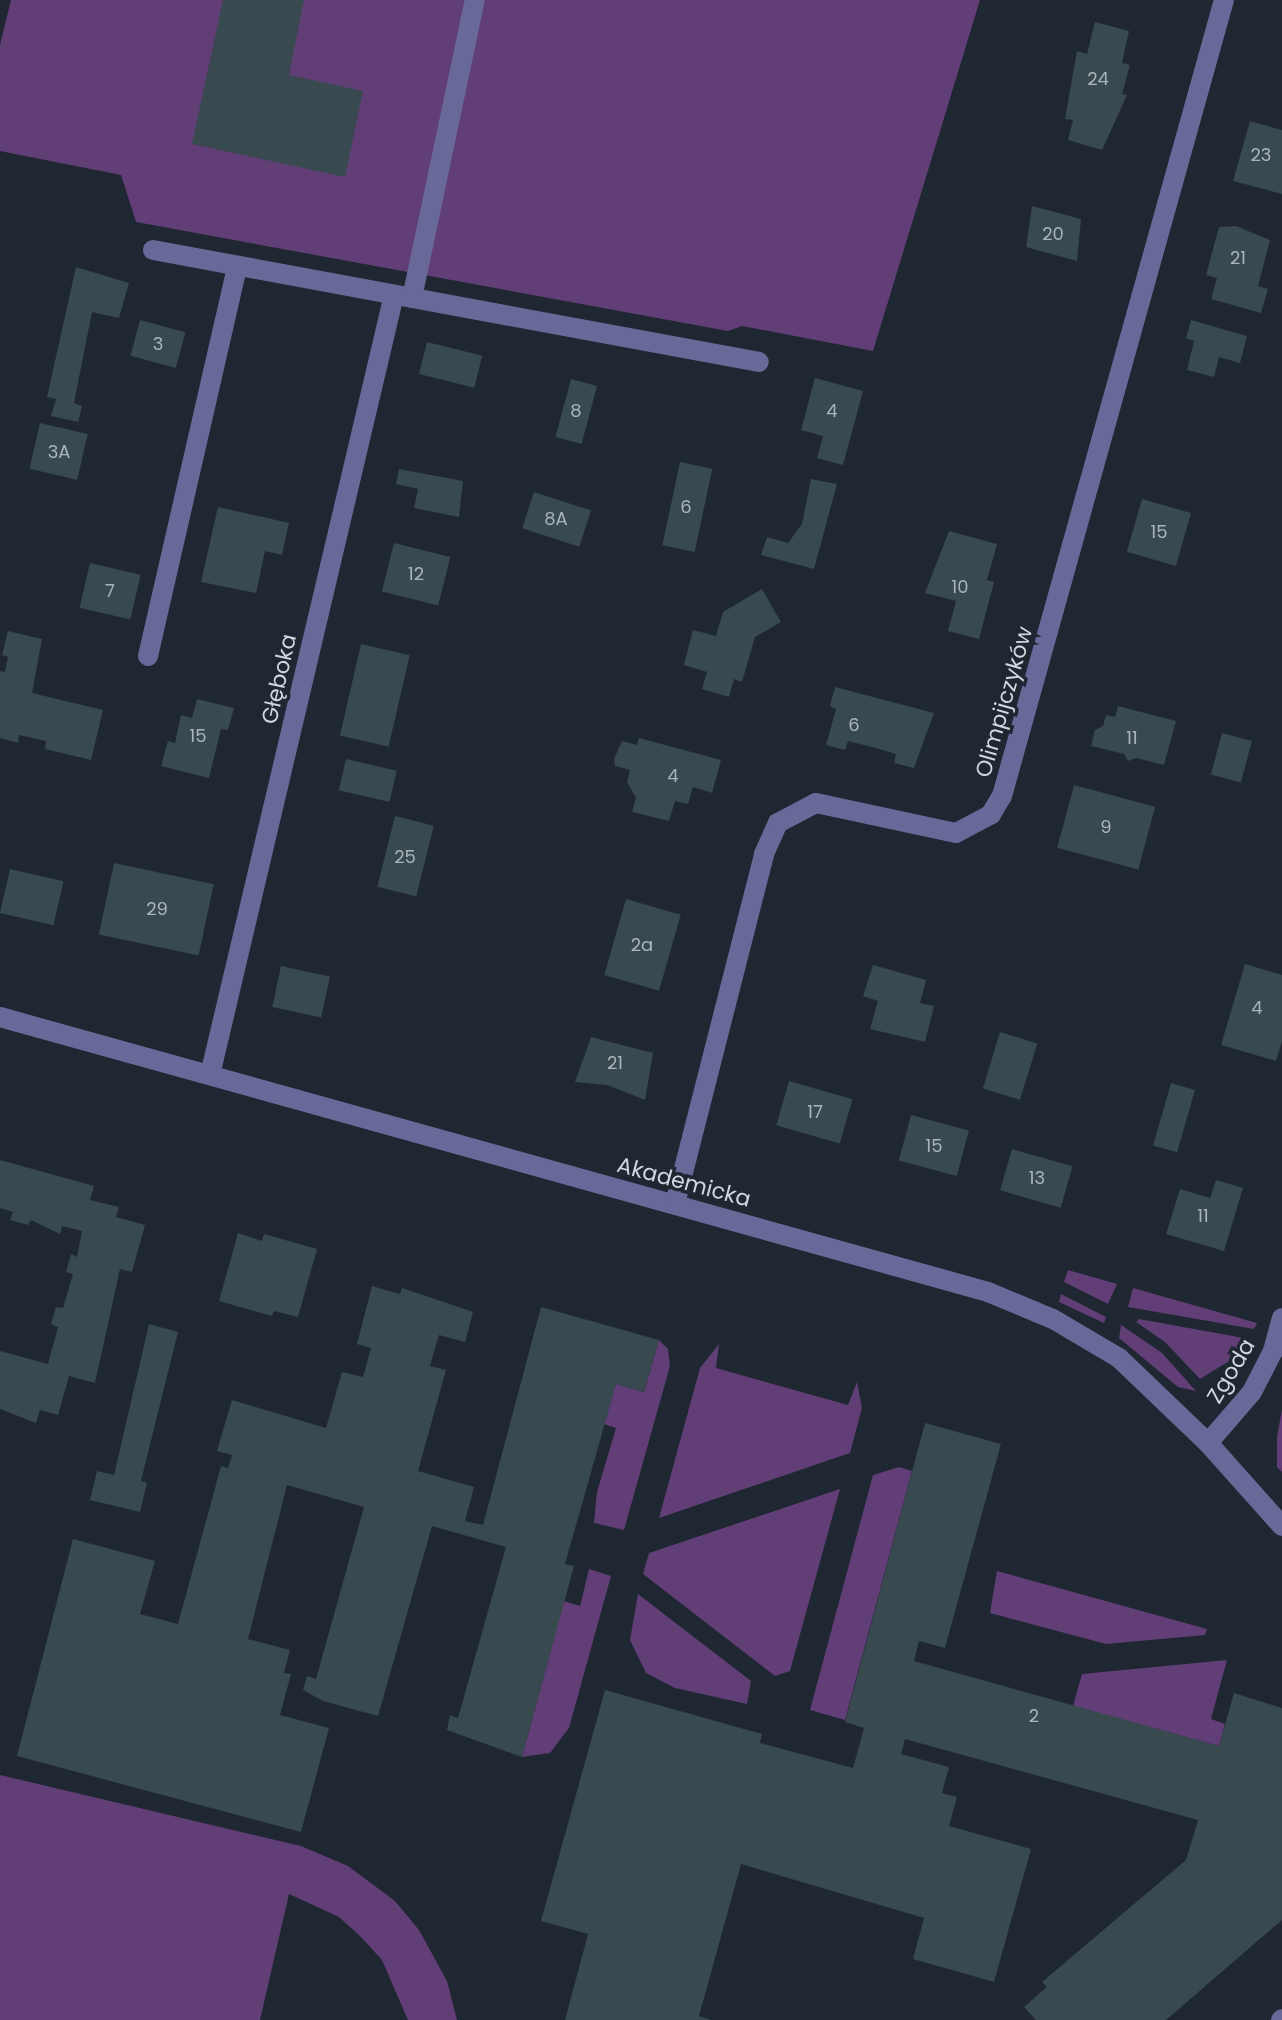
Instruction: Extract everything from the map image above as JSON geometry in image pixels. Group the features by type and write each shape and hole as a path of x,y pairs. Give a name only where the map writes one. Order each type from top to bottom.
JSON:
{"street":[{"name":"Głęboka","path":"210,1075 475,0"},
{"name":"Olimpijczyków","path":"675,1204 764,854 778,823 816,803 956,833 991,814 1002,796 1224,0"},
{"path":"153,250 759,362"},
{"path":"148,656 237,267"},
{"name":"Akademicka","path":"0,1017 988,1292 1053,1319 1119,1358 1208,1443 1282,1526"},
{"name":"Zgoda","path":"1208,1443 1240,1410 1278,1352 1282,1318"}],"shaded area":[{"path":"11,0 980,0 873,351 742,326 728,331 136,222 121,175 0,151 0,45"},
{"path":"1068,1270 1117,1284 1108,1304 1064,1282"},
{"path":"1133,1288 1257,1323 1254,1329 1128,1307"},
{"path":"1061,1294 1106,1317 1104,1323 1059,1302"},
{"path":"1139,1319 1249,1339 1244,1352 1200,1379 1165,1342 1136,1322"},
{"path":"1121,1325 1162,1353 1196,1391 1178,1387 1119,1338"},
{"path":"659,1340 668,1349 670,1366 624,1530 594,1523 597,1492 616,1428 604,1424 616,1384 644,1392"},
{"path":"719,1344 716,1368 848,1405 857,1382 862,1408 850,1453 659,1518 700,1368"},
{"path":"1282,1409 1282,1472 1277,1467 1277,1437"},
{"path":"899,1467 912,1471 845,1720 810,1710 873,1475"},
{"path":"840,1489 790,1671 775,1676 643,1574 649,1553"},
{"path":"589,1569 611,1576 569,1728 550,1753 522,1757 564,1601 580,1606"},
{"path":"997,1571 1207,1629 1205,1635 1106,1644 990,1613"},
{"path":"638,1594 751,1681 747,1704 675,1688 646,1673 630,1640"},
{"path":"1227,1660 1211,1719 1225,1724 1219,1746 1073,1706 1082,1674"},
{"path":"0,1775 301,1846 348,1866 395,1901 419,1930 447,1981 457,2020 408,2020 382,1960 361,1937 339,1917 289,1894 260,2020 0,2020"}],"building":[{"path":"223,0 304,0 289,75 363,91 345,177 192,144"},
{"path":"1095,22 1129,31 1122,63 1130,65 1122,94 1127,95 1102,150 1068,140 1073,120 1065,119 1077,51 1087,54"},
{"path":"1250,121 1282,130 1282,194 1233,181"},
{"path":"1032,206 1081,219 1077,261 1026,247"},
{"path":"1236,226 1270,240 1258,286 1268,289 1261,313 1211,299 1217,278 1206,275 1219,227"},
{"path":"76,267 129,283 119,318 92,312 74,403 82,406 78,422 51,416 56,399 47,397"},
{"path":"140,320 185,332 176,368 130,356"},
{"path":"1191,320 1247,336 1240,363 1219,357 1214,377 1187,370 1194,341 1186,338"},
{"path":"427,342 482,356 474,388 419,374"},
{"path":"815,378 863,391 843,465 817,458 823,436 801,430"},
{"path":"571,379 597,386 582,444 555,437"},
{"path":"40,423 88,434 77,480 29,469"},
{"path":"680,462 712,469 695,552 662,545"},
{"path":"399,469 463,481 459,517 414,508 418,489 396,484"},
{"path":"811,479 837,484 814,569 761,555 767,537 788,543 802,524"},
{"path":"534,492 591,511 579,547 522,528"},
{"path":"1142,499 1191,513 1176,566 1127,552"},
{"path":"218,507 289,523 282,555 265,551 256,593 201,582"},
{"path":"949,531 997,544 987,580 994,582 979,639 948,631 956,601 925,593"},
{"path":"394,543 450,557 438,606 382,592"},
{"path":"90,563 141,575 130,620 80,608"},
{"path":"762,589 781,622 755,637 742,682 734,679 729,697 702,689 707,672 684,665 693,630 716,636 723,612"},
{"path":"8,631 42,639 32,693 103,710 91,760 45,749 46,741 19,735 18,743 0,738 0,671 5,672 8,657 2,655"},
{"path":"361,644 410,655 389,747 340,736"},
{"path":"835,687 934,713 914,768 894,763 896,754 872,747 848,741 845,750 826,745 836,709 830,706"},
{"path":"197,699 234,708 228,730 221,729 209,778 161,766 168,741 175,743 181,715 192,718"},
{"path":"1118,706 1176,721 1164,765 1136,758 1128,761 1124,754 1091,746 1095,730 1103,726 1106,715 1115,717"},
{"path":"1222,733 1252,741 1241,783 1211,775"},
{"path":"639,738 721,760 712,793 693,787 688,804 675,801 669,821 632,812 636,798 627,782 630,770 615,766 614,759 622,741 637,745"},
{"path":"346,759 397,771 389,802 339,790"},
{"path":"1074,785 1155,807 1138,870 1057,848"},
{"path":"395,816 434,826 416,897 377,887"},
{"path":"114,863 214,884 199,956 99,934"},
{"path":"10,869 64,881 53,925 0,913"},
{"path":"626,899 681,915 659,991 604,975"},
{"path":"1245,964 1282,975 1282,1041 1276,1061 1221,1045"},
{"path":"873,965 926,980 920,1003 934,1006 925,1042 870,1029 878,1001 863,996"},
{"path":"281,966 330,976 321,1017 272,1007"},
{"path":"1000,1032 1037,1043 1020,1100 983,1088"},
{"path":"591,1037 653,1053 645,1100 607,1085 575,1082"},
{"path":"789,1081 852,1099 840,1143 776,1125"},
{"path":"1171,1083 1195,1090 1177,1152 1153,1145"},
{"path":"911,1115 969,1131 957,1176 899,1160"},
{"path":"1012,1149 1073,1166 1061,1208 1000,1190"},
{"path":"0,1160 94,1186 90,1200 119,1207 116,1217 145,1225 132,1272 120,1269 95,1383 69,1376 58,1415 40,1410 36,1423 0,1409 0,1351 48,1364 58,1327 51,1324 56,1307 63,1308 73,1274 66,1272 71,1254 77,1257 82,1231 62,1226 60,1234 31,1220 28,1225 10,1220 13,1212 0,1208"},
{"path":"1216,1180 1243,1188 1224,1251 1166,1234 1180,1189 1210,1198"},
{"path":"238,1233 262,1241 264,1234 317,1249 298,1317 274,1311 272,1316 219,1301"},
{"path":"372,1286 400,1294 402,1288 473,1312 465,1342 439,1335 430,1366 446,1370 418,1471 474,1487 465,1521 483,1525 541,1307 659,1340 644,1392 616,1384 565,1564 574,1566 522,1757 447,1730 450,1715 458,1718 506,1547 432,1526 378,1716 323,1701 303,1690 307,1676 316,1679 364,1507 287,1485 248,1639 290,1650 284,1673 291,1674 280,1715 329,1728 301,1832 17,1756 73,1539 155,1561 140,1614 178,1624 221,1466 228,1468 232,1455 217,1451 232,1400 326,1428 342,1372 363,1377 371,1348 357,1344"},
{"path":"149,1324 178,1332 141,1481 147,1483 140,1512 90,1500 97,1471 114,1475"},
{"path":"925,1423 1001,1444 945,1648 919,1641 914,1661 1219,1746 1234,1693 1282,1708 1282,1920 1166,2020 1036,2020 1024,2007 1047,1987 1042,1982 1186,1860 1198,1820 905,1739 901,1754 949,1767 942,1793 957,1797 949,1826 1031,1849 994,1982 913,1959 924,1918 741,1864 699,2016 711,2020 565,2020 588,1934 541,1921 605,1690 762,1734 760,1743 853,1768 864,1728 845,1722"}]}
